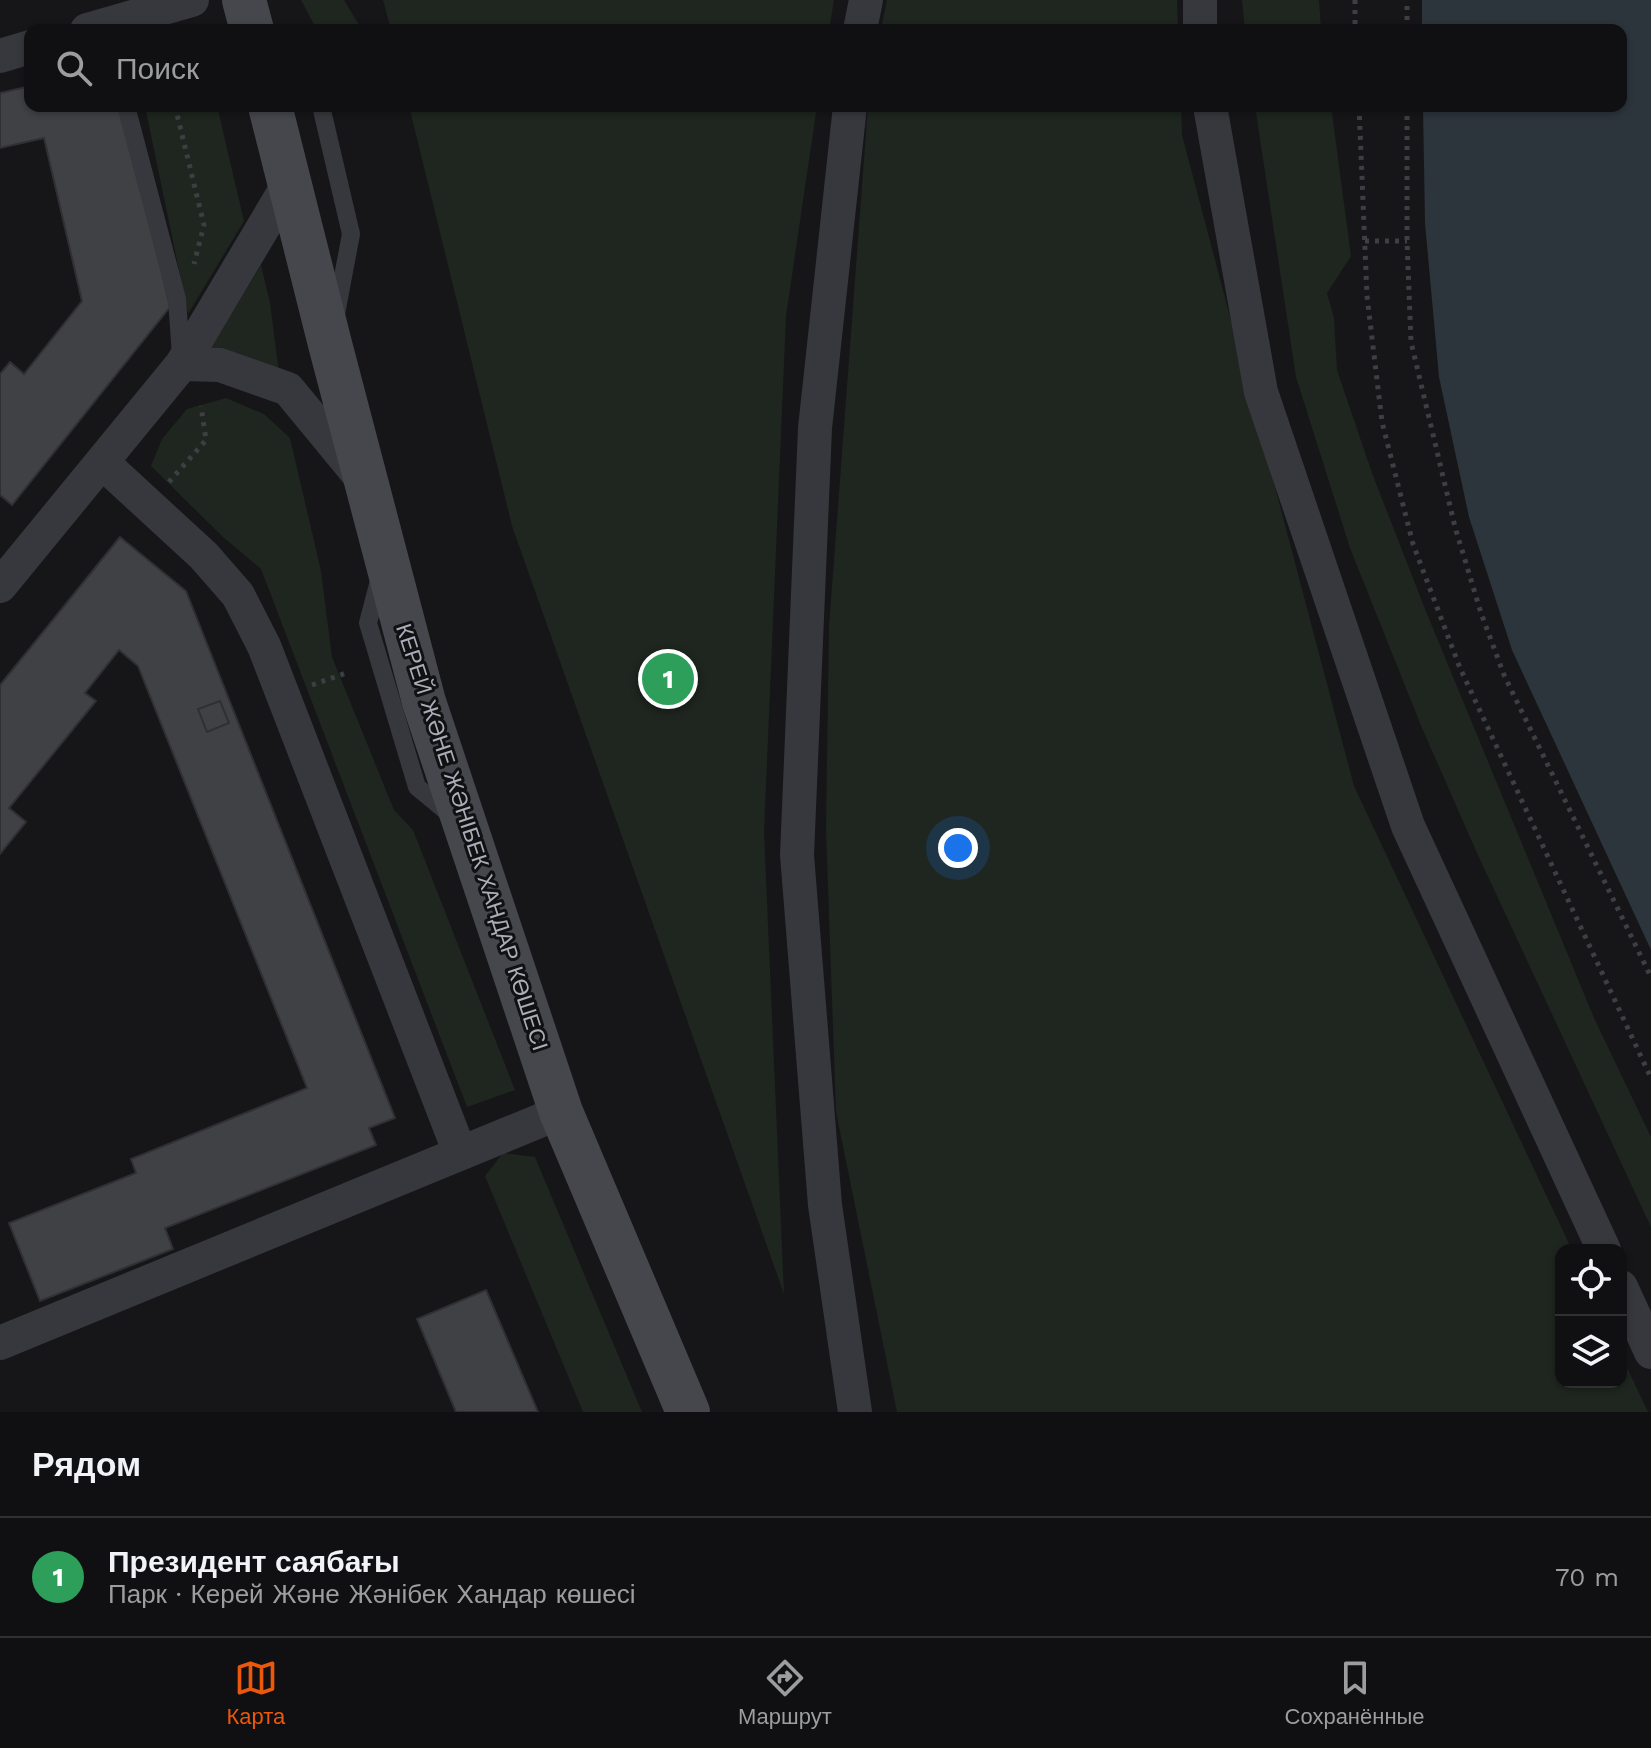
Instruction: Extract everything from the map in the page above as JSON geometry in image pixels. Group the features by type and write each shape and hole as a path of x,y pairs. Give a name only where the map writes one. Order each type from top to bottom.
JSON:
{"main road":[{"name":"КЕРЕЙ ЖӘНЕ ЖӘНІБЕК ХАНДАР КӨШЕСІ","path":"272,112 424,702 561,1112 688,1412"}],"street":[{"path":"107,21 192,0"},
{"path":"861,24 866,0"},
{"path":"1200,0 1200,24"},
{"path":"0,56 24,49"},
{"path":"849,112 815,428 797,855 825,1205 855,1412"},
{"path":"1211,112 1261,392 1408,826 1601,1244"},
{"path":"0,586 182,364 290,182"},
{"path":"182,364 220,365 288,389 366,484"},
{"path":"103,463 204,556 238,595 264,646 460,1153"},
{"path":"0,1343 561,1112"},
{"path":"1627,1300 1651,1352"}],"lane":[{"path":"128,112 177,299 182,364"},
{"path":"322,112 351,234 330,344"}],"path":[{"path":"1355,0 1355,24"},
{"path":"1407,0 1407,24"},
{"path":"176,112 204,225 192,271"},
{"path":"1359,112 1367,296 1382,422 1413,544 1460,668 1651,1078"},
{"path":"1407,112 1411,342 1455,527 1504,675 1651,977"},
{"path":"1365,241 1407,241"},
{"path":"168,483 206,440 201,406"}],"shaded area":[{"path":"301,0 344,0 358,24 314,24"},
{"path":"383,0 834,0 830,24 389,24"},
{"path":"887,0 1177,0 1178,24 882,24"},
{"path":"1242,0 1319,0 1321,24 1244,24"},
{"path":"1422,0 1651,0 1651,950 1512,650 1469,517 1439,377 1425,223 1423,112 1627,112 1627,24 1422,24"},
{"path":"146,112 218,112 244,221 188,314"},
{"path":"410,112 816,112 786,316 764,832 784,1294 512,526"},
{"path":"868,112 1181,112 1182,135 1354,786 1569,1244 1555,1244 1555,1388 1627,1388 1627,1368 1648,1412 897,1412 836,1112 826,830 829,627"},
{"path":"1256,112 1332,112 1351,256 1327,293 1334,318 1337,370 1372,473 1425,609 1594,1018 1651,1137 1651,1227 1422,728 1350,548 1296,377"},
{"path":"261,265 270,303 279,373 207,353"},
{"path":"226,398 264,414 290,438 321,571 332,657 394,810 413,830 515,1090 467,1107 261,569 223,537 151,466 162,439 187,409"},
{"path":"503,1153 535,1157 642,1412 583,1412 485,1176"}],"building":[{"path":"24,87 24,112 125,112 170,307 12,505 0,495 0,374 10,362 24,374 82,301 44,138 0,148 0,93"},
{"path":"120,537 186,591 395,1118 369,1128 376,1145 165,1228 173,1249 40,1301 9,1223 136,1173 131,1159 307,1088 138,666 119,650 85,693 96,701 9,808 26,822 0,854 0,685"},
{"path":"220,701 229,723 207,732 198,709"},
{"path":"486,1290 538,1412 456,1412 417,1319"}],"place":[{"name":"Президент саябағы","path":"668,679"}]}
